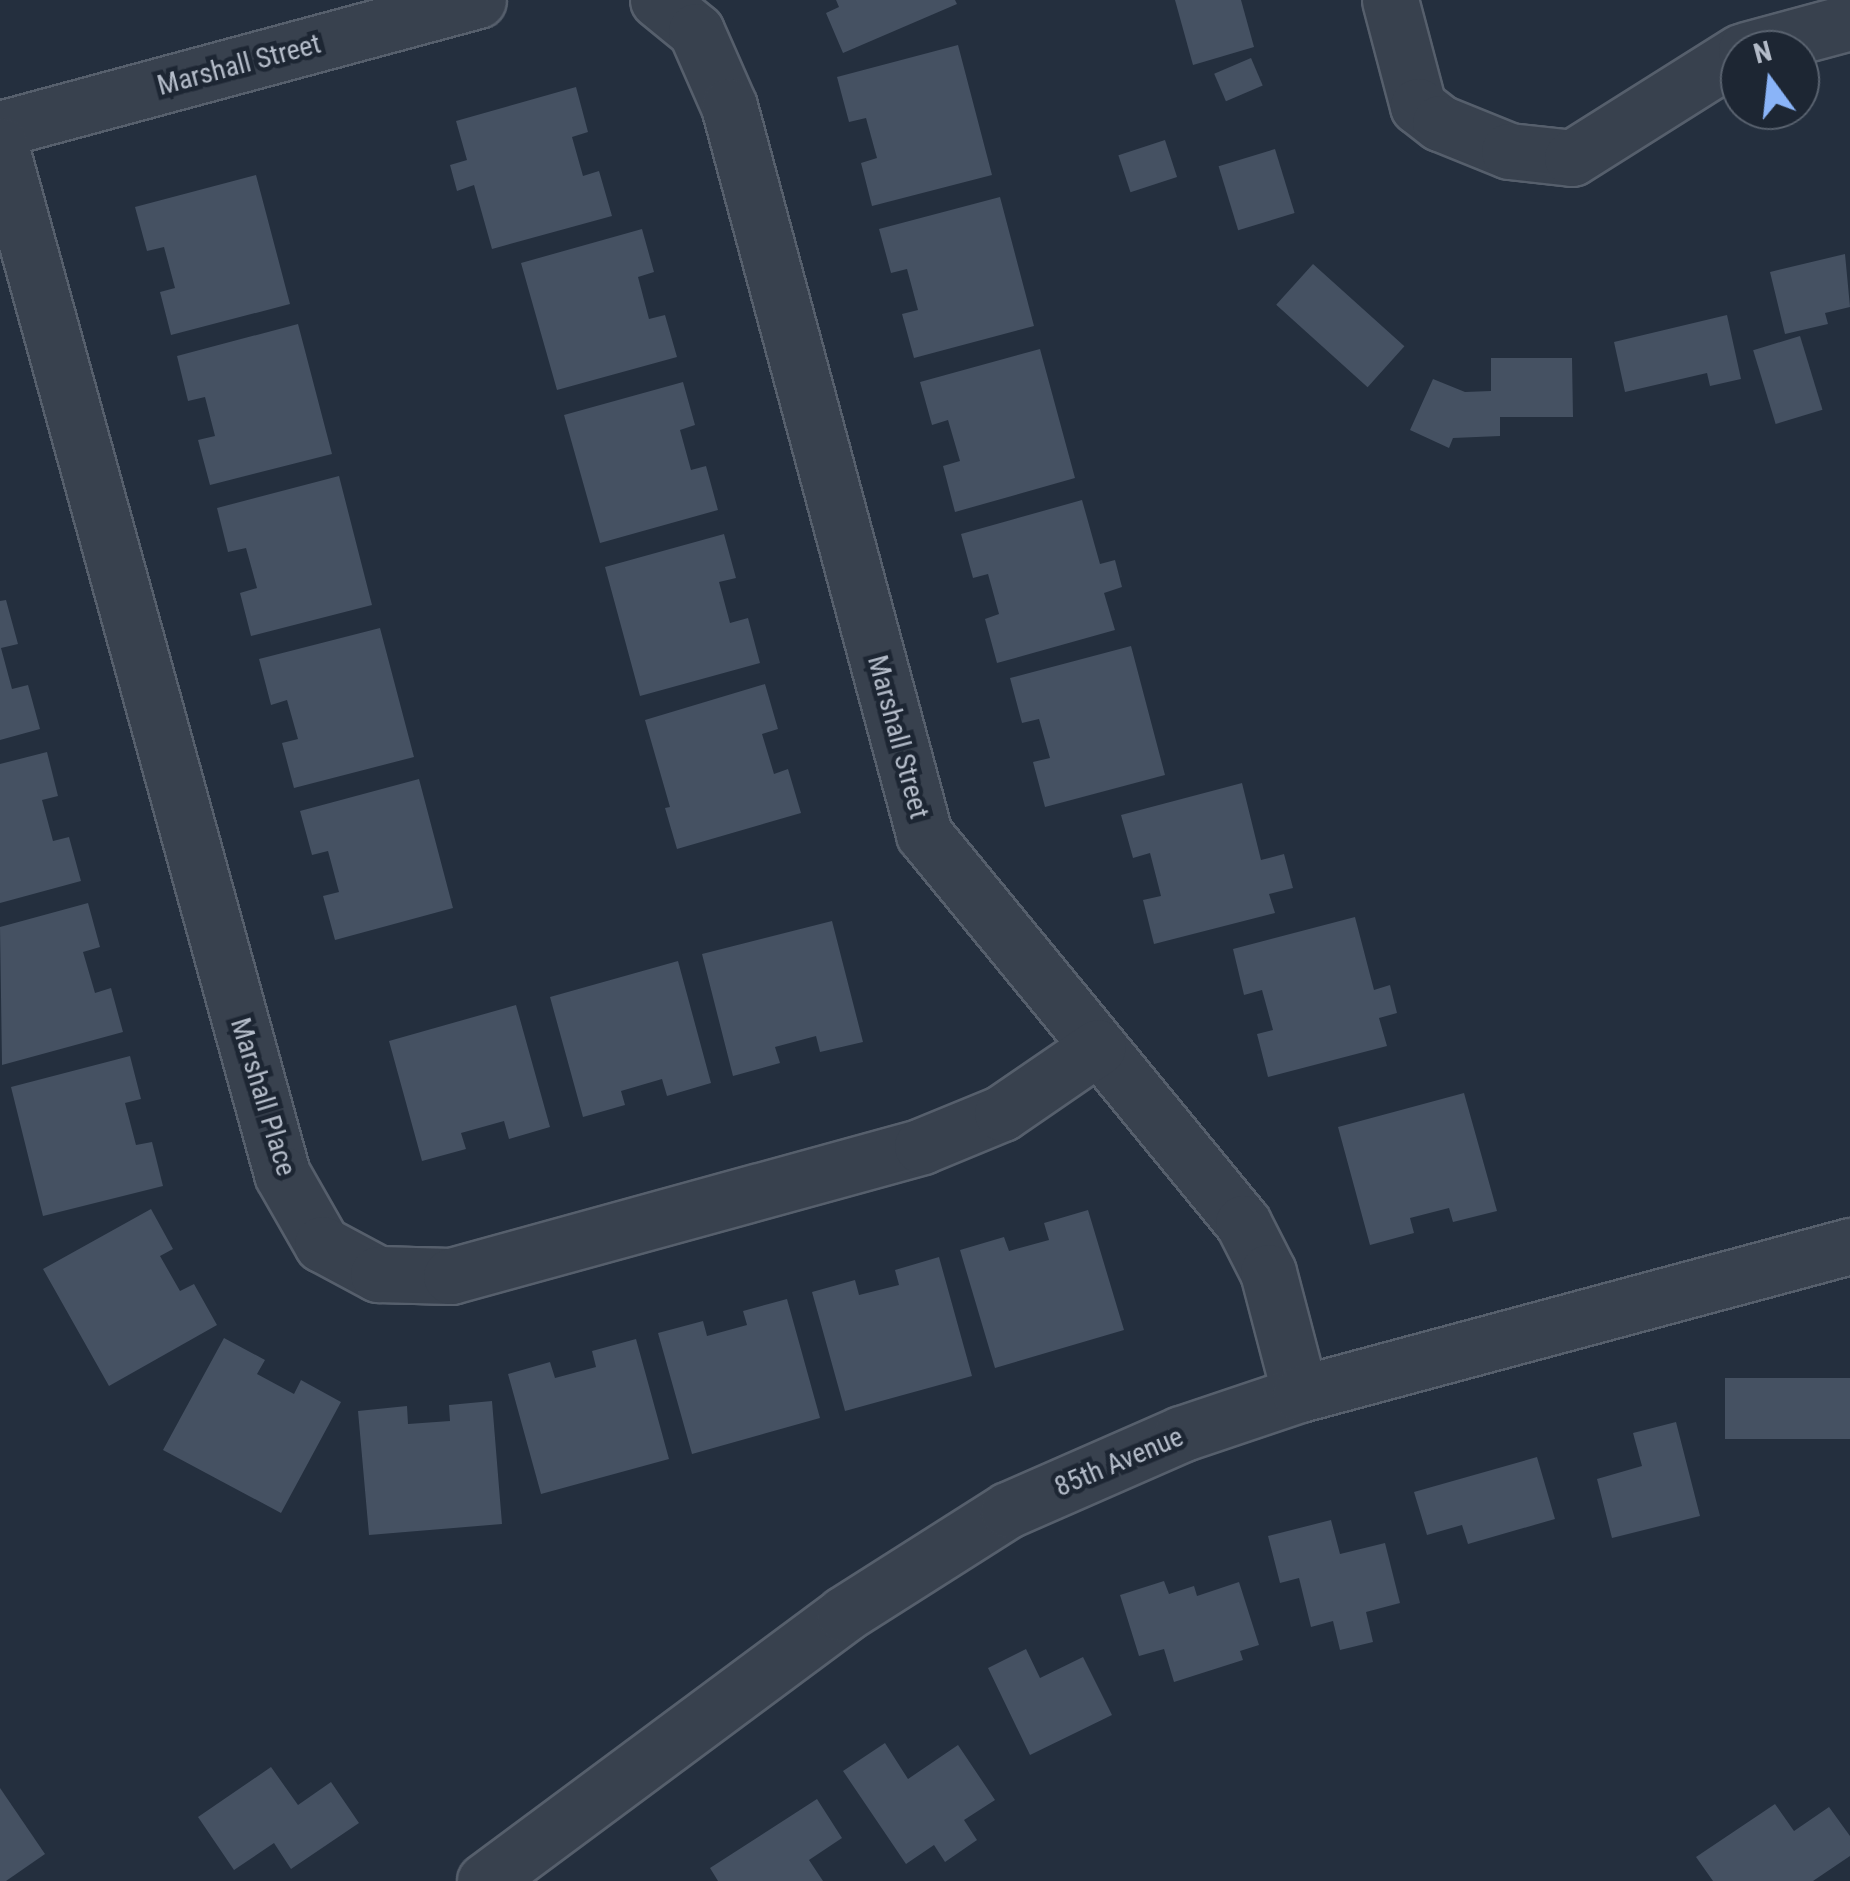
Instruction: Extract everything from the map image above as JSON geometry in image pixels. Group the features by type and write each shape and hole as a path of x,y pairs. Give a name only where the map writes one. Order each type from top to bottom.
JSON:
{"street":[{"name":"Marshall Street","path":"0,129 478,0"},
{"name":"Marshall Street","path":"658,0 696,31 728,106 924,834 1243,1223 1268,1272 1300,1394"},
{"path":"1390,0 1418,106 1440,123 1509,151 1572,158 1720,65"},
{"path":"1820,30 1850,22"},
{"name":"Marshall Place","path":"0,144 282,1174 322,1244 378,1274 451,1276 922,1146 1002,1113 1098,1047"},
{"name":"85th Avenue","path":"486,1881 844,1614 1008,1510 1181,1434 1300,1394 1850,1246"}],"building":[{"path":"836,0 955,0 957,4 843,53 826,13 839,7"},
{"path":"1175,0 1241,0 1254,47 1193,65"},
{"path":"958,45 992,175 872,206 861,163 877,158 866,118 849,122 837,77"},
{"path":"1251,58 1263,86 1226,101 1214,74"},
{"path":"576,87 588,132 572,137 583,176 599,171 612,216 492,249 474,185 457,191 450,165 467,160 456,121"},
{"path":"1165,140 1177,177 1130,192 1118,155"},
{"path":"1275,149 1295,213 1238,230 1219,166"},
{"path":"256,175 290,304 171,335 160,292 175,288 164,247 147,251 135,207"},
{"path":"1000,197 1034,326 914,358 902,314 918,310 907,269 891,273 879,229"},
{"path":"642,229 654,272 638,277 649,319 665,315 677,357 557,390 521,263"},
{"path":"1845,254 1850,307 1825,313 1828,324 1785,334 1770,272"},
{"path":"1313,264 1404,346 1368,387 1276,305"},
{"path":"1727,315 1741,379 1710,386 1707,373 1625,392 1614,342"},
{"path":"298,324 332,454 210,485 198,440 215,436 205,397 188,401 177,356"},
{"path":"1800,336 1823,410 1776,424 1753,350"},
{"path":"1040,349 1075,478 955,512 943,466 960,461 948,420 932,425 920,382"},
{"path":"1491,358 1572,358 1573,417 1500,417 1500,436 1453,438 1449,448 1410,430 1433,379 1465,392 1491,391"},
{"path":"683,382 695,425 680,430 691,470 706,466 718,510 600,543 564,415"},
{"path":"339,476 372,605 251,636 240,593 257,588 246,548 228,552 217,508"},
{"path":"1082,500 1100,564 1115,560 1122,587 1104,593 1115,630 997,663 985,619 999,614 988,574 973,578 961,534"},
{"path":"724,534 736,578 719,582 730,623 748,618 760,663 640,696 605,567"},
{"path":"6,600 18,644 1,648 12,689 28,685 40,729 0,740 0,601"},
{"path":"380,628 414,757 294,788 282,743 298,739 287,700 271,705 259,659"},
{"path":"1131,646 1165,775 1045,807 1033,762 1050,758 1039,719 1022,723 1010,678"},
{"path":"765,684 778,729 762,734 774,774 788,769 801,813 677,849 665,808 670,807 645,720"},
{"path":"47,752 58,796 42,800 53,841 69,837 81,881 0,903 0,764"},
{"path":"419,779 453,908 335,940 323,896 339,892 328,851 312,855 300,811"},
{"path":"1242,783 1261,860 1284,854 1293,888 1269,894 1275,913 1154,944 1143,900 1161,896 1150,853 1133,858 1121,815"},
{"path":"88,903 100,947 83,952 95,993 111,988 123,1032 2,1065 0,927"},
{"path":"1355,917 1374,990 1390,985 1397,1013 1379,1018 1387,1046 1268,1077 1257,1034 1273,1030 1262,990 1244,995 1233,949"},
{"path":"832,921 863,1042 820,1052 816,1036 775,1047 780,1063 733,1076 702,954"},
{"path":"678,961 711,1083 667,1096 662,1079 621,1091 625,1105 583,1117 550,997"},
{"path":"516,1005 550,1127 509,1139 504,1121 461,1133 466,1149 422,1161 389,1041"},
{"path":"130,1056 141,1099 125,1103 136,1145 152,1142 163,1186 43,1216 11,1087"},
{"path":"1464,1093 1497,1211 1453,1222 1449,1208 1410,1218 1414,1233 1370,1245 1338,1127"},
{"path":"151,1209 173,1249 160,1256 180,1291 194,1284 217,1325 109,1386 43,1269"},
{"path":"1088,1210 1124,1330 995,1368 960,1250 1004,1237 1009,1251 1049,1240 1044,1223"},
{"path":"939,1257 972,1376 845,1411 812,1292 855,1280 859,1295 899,1285 895,1270"},
{"path":"787,1299 820,1418 692,1454 658,1333 703,1321 707,1336 747,1325 743,1311"},
{"path":"224,1338 265,1360 257,1374 294,1394 301,1380 341,1402 281,1513 163,1450"},
{"path":"636,1339 669,1459 541,1494 508,1374 550,1362 555,1378 596,1367 592,1351"},
{"path":"1725,1378 1850,1378 1850,1439 1725,1439"},
{"path":"492,1401 502,1524 369,1535 358,1411 407,1406 408,1424 450,1421 449,1405"},
{"path":"1676,1422 1700,1516 1612,1538 1597,1479 1642,1466 1633,1433"},
{"path":"1537,1457 1555,1519 1468,1544 1462,1525 1427,1535 1414,1492"},
{"path":"1331,1520 1340,1554 1385,1543 1400,1603 1366,1612 1373,1642 1340,1650 1333,1621 1311,1627 1299,1578 1280,1583 1268,1536"},
{"path":"1164,1581 1169,1594 1194,1586 1197,1596 1239,1582 1259,1645 1240,1651 1243,1660 1174,1682 1164,1649 1139,1656 1120,1595"},
{"path":"1026,1649 1040,1678 1083,1657 1112,1715 1030,1755 988,1668"},
{"path":"885,1743 908,1779 958,1745 995,1800 964,1820 977,1840 945,1862 934,1845 906,1864 843,1771"},
{"path":"271,1767 298,1805 331,1782 359,1823 291,1869 274,1843 234,1870 198,1817"},
{"path":"0,1788 45,1854 6,1881 0,1881"},
{"path":"817,1799 842,1838 809,1860 823,1881 718,1881 710,1868"},
{"path":"1775,1804 1794,1831 1829,1807 1850,1836 1850,1856 1813,1881 1713,1881 1696,1857"}]}
